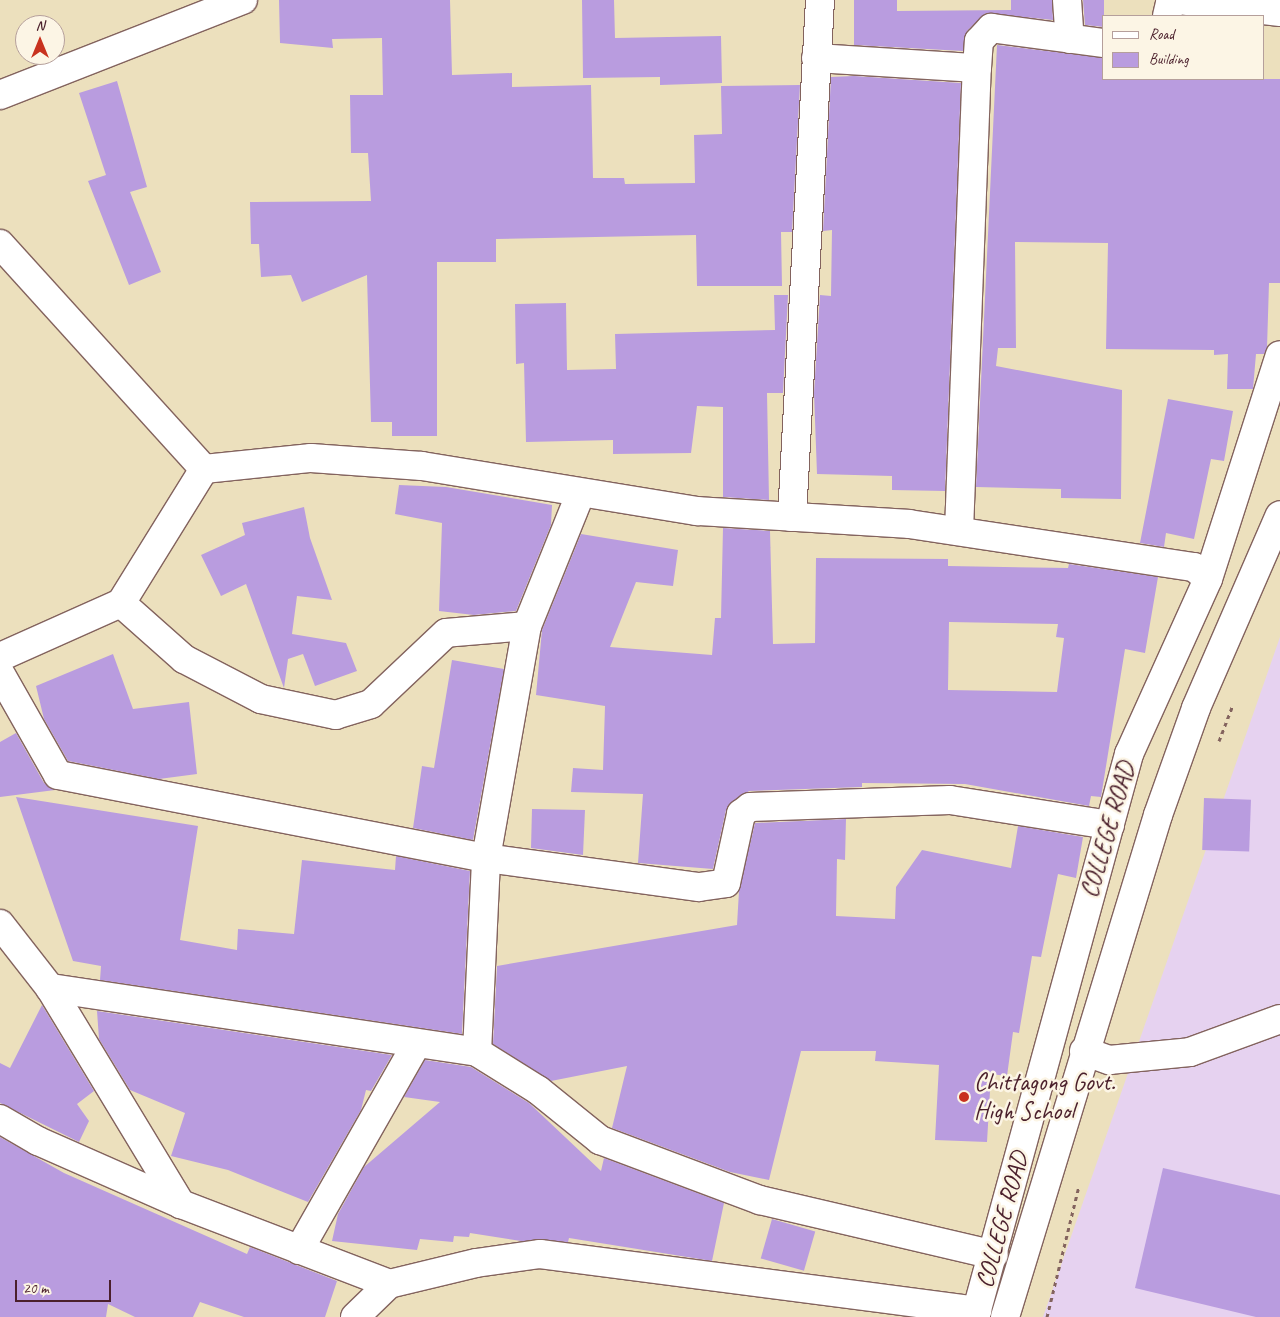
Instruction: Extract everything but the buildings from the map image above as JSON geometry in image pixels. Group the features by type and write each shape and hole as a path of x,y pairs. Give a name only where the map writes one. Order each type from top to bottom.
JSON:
{"street":[{"path":"0,95 243,0"},
{"path":"792,517 820,0"},
{"path":"1067,0 1070,39"},
{"path":"1167,15 1170,3 1179,0 1280,12"},
{"path":"959,531 976,68 979,41 991,28 1102,43"},
{"path":"816,58 976,68"},
{"path":"0,244 204,469"},
{"name":"COLLEGE ROAD","path":"976,1314 994,1255 1129,754 1208,579 1280,355"},
{"path":"204,469 321,459 422,466 580,495 697,511 959,531 1194,567 1208,579 1249,592"},
{"path":"0,656 121,603 204,469"},
{"path":"476,1052 486,858 527,626 580,495"},
{"name":"COLLEGE ROAD","path":"1005,1317 1084,1051 1196,708 1249,592 1280,516"},
{"path":"121,603 184,659 261,699 336,714 371,704 446,633 527,626"},
{"path":"0,673 58,775 486,858 699,887 726,883 741,814 750,807 950,800 1110,825"},
{"path":"0,924 50,988 181,1204"},
{"path":"50,988 476,1052 538,1090 600,1140 760,1200 994,1255"},
{"path":"1084,1051 1109,1060 1190,1052 1280,1019"},
{"path":"299,1250 417,1043"},
{"path":"0,1119 38,1141 181,1204 389,1284"},
{"path":"355,1317 389,1284 476,1263 540,1254 976,1314"}],"path":[{"path":"1216,750 1237,696"},
{"path":"1047,1317 1082,1175"}],"shaded area":[{"path":"1280,637 1280,1317 1043,1317"}],"place":[{"name":"Chittagong Govt. High School","path":"964,1097"}]}
